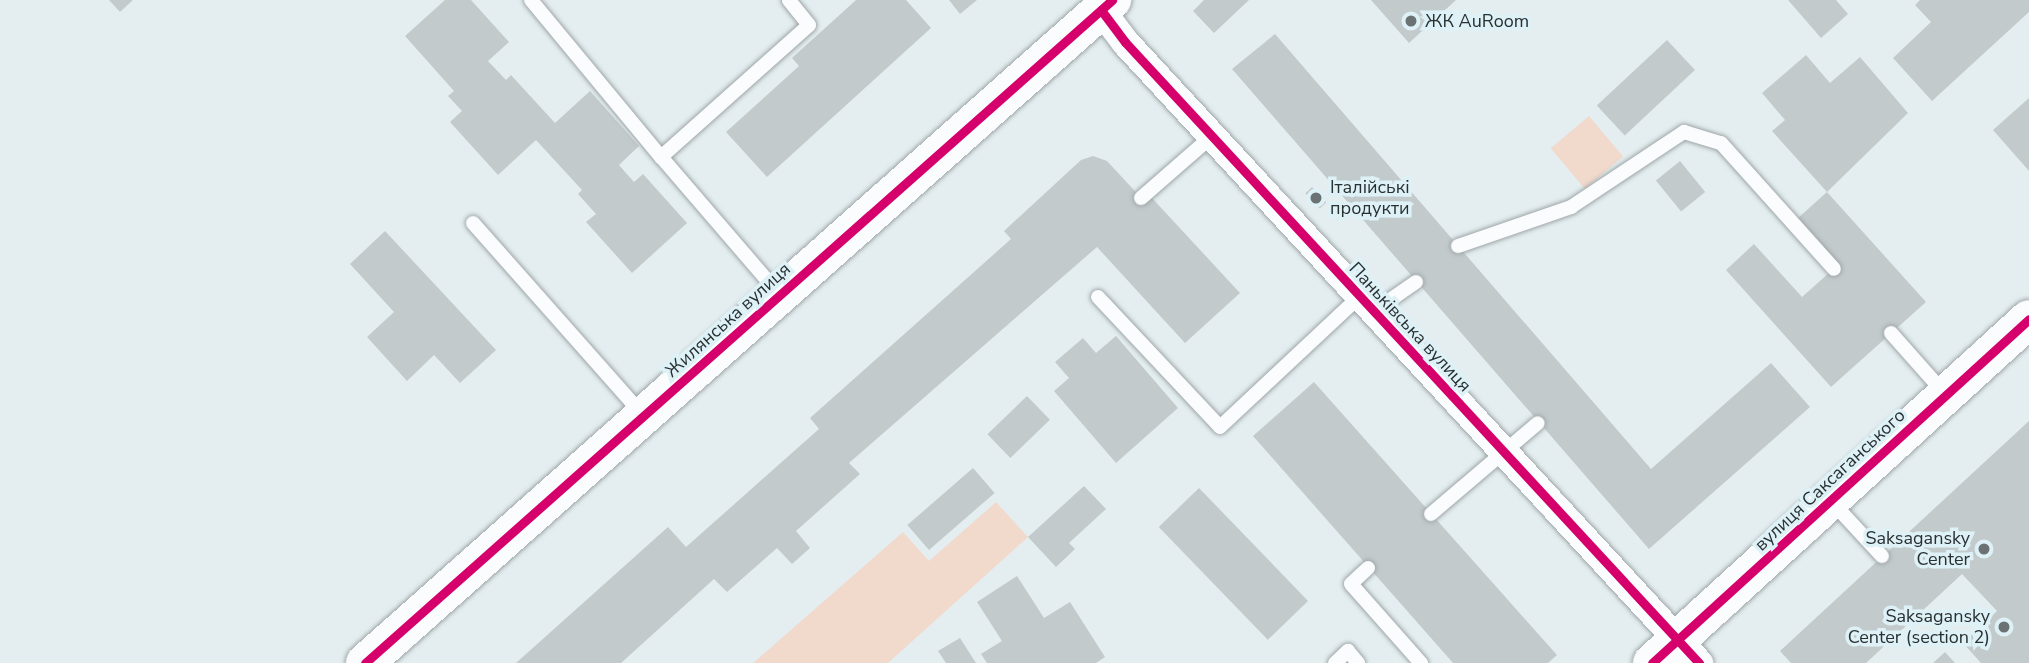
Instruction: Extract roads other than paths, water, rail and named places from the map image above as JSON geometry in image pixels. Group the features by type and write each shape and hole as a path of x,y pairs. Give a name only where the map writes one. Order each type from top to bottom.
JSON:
{"main road":[{"name":"Жилянська вулиця","path":"365,663 1107,5"},
{"name":"вулиця Саксаганського","path":"1677,655 1831,501 2029,319"}],"street":[{"name":"Паньківська вулиця","path":"1107,5 1125,42 1505,451 1677,655"}],"lane":[{"path":"531,0 780,295"},
{"path":"661,156 809,25 789,0"},
{"path":"1458,246 1571,207 1684,132 1721,143 1834,269"},
{"path":"1141,198 1212,136"},
{"path":"474,223 643,416"},
{"path":"1098,297 1220,427 1367,304 1416,282"},
{"path":"1891,333 1946,395"},
{"path":"1431,514 1538,423"},
{"path":"1831,501 1882,556"},
{"path":"1368,568 1351,584 1421,663"},
{"path":"1335,663 1348,651 1359,663"}],"place":[{"name":"ЖК AuRoom","path":"1411,21"},
{"name":"Італійські продукти","path":"1316,198"},
{"name":"Saksagansky Center","path":"1984,549"},
{"name":"Saksagansky Center (section 2)","path":"2004,627"}]}
